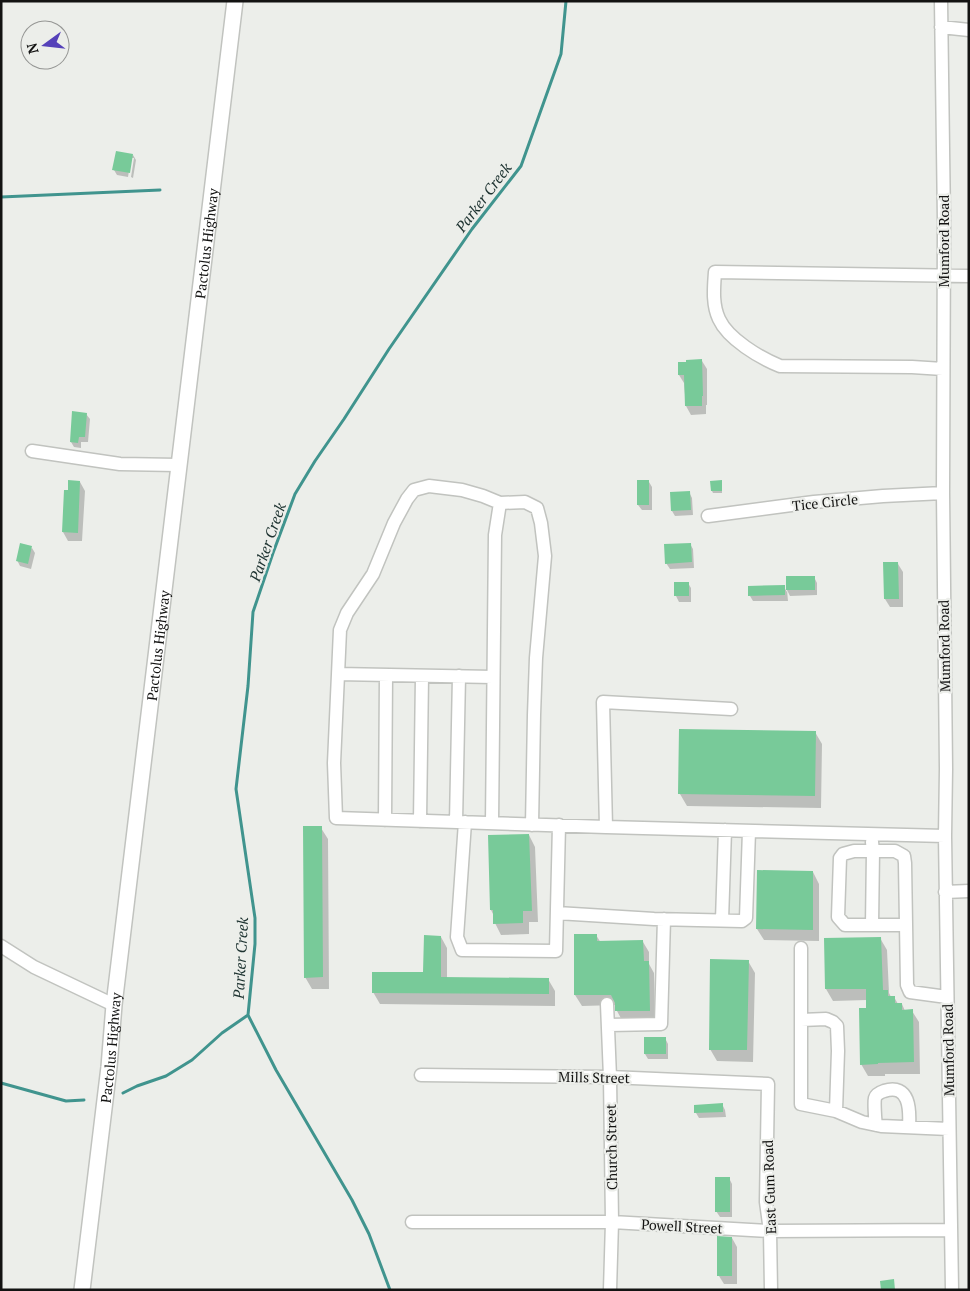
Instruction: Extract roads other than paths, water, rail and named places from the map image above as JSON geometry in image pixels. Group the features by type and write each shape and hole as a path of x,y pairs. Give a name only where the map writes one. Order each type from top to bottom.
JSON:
{"main road":[{"name":"Pactolus Highway","path":"82,1290 178,465 235,1"}],"street":[{"name":"Mumford Road","path":"941,1 944,204 942,493 946,769 945,892 952,1290"},
{"path":"941,27 969,30"},
{"path":"943,369 780,366 767,361 735,339 719,319 715,307 715,272 943,274 969,276"},
{"path":"32,451 120,464 178,465"},
{"path":"532,824 536,658 545,556 537,508 525,502 500,503 462,490 429,486 414,490 394,523 373,574 347,613 340,630 334,763 336,818 559,826 945,836"},
{"name":"Tice Circle","path":"708,516 814,502 942,493"},
{"path":"492,823 495,535 500,503"},
{"path":"338,674 493,677"},
{"path":"385,820 386,675"},
{"path":"420,821 423,718 422,676"},
{"path":"459,676 460,822 457,936 462,950 556,951 559,826"},
{"path":"606,827 603,702 731,708"},
{"path":"722,920 725,830"},
{"path":"557,912 664,919 742,921 746,918 749,831"},
{"path":"872,834 872,925"},
{"path":"906,925 845,925 838,917 840,858 843,854 854,851 895,851 904,856 906,880 907,985 910,992 947,997"},
{"path":"945,892 969,891"},
{"path":"608,1025 661,1024 664,919"},
{"path":"1,946 34,967 114,1005"},
{"path":"801,948 801,1104 836,1110 862,1122 876,1125 949,1129"},
{"name":"Church Street","path":"607,1004 612,1222 610,1290"},
{"path":"801,1020 826,1019 837,1026 836,1110"},
{"name":"Mills Street","path":"421,1075 610,1077 768,1084"},
{"name":"East Gum Road","path":"768,1084 766,1202 770,1231 771,1290"},
{"path":"876,1125 875,1098 879,1093 896,1090 904,1094 909,1115 909,1127"},
{"name":"Powell Street","path":"412,1222 612,1222 770,1231 951,1230"}],"waterway":[{"name":"Parker Creek","path":"123,1093 166,1076 192,1060 222,1033 248,1015 255,944 255,918 236,789 248,686 253,612 295,494 389,349 472,229 521,166 561,54 566,1"},
{"path":"1,197 160,190"},
{"path":"248,1015 276,1070 352,1200 369,1234 390,1290"},
{"name":"Parker Creek","path":"1,1083 66,1101 84,1100"}]}
